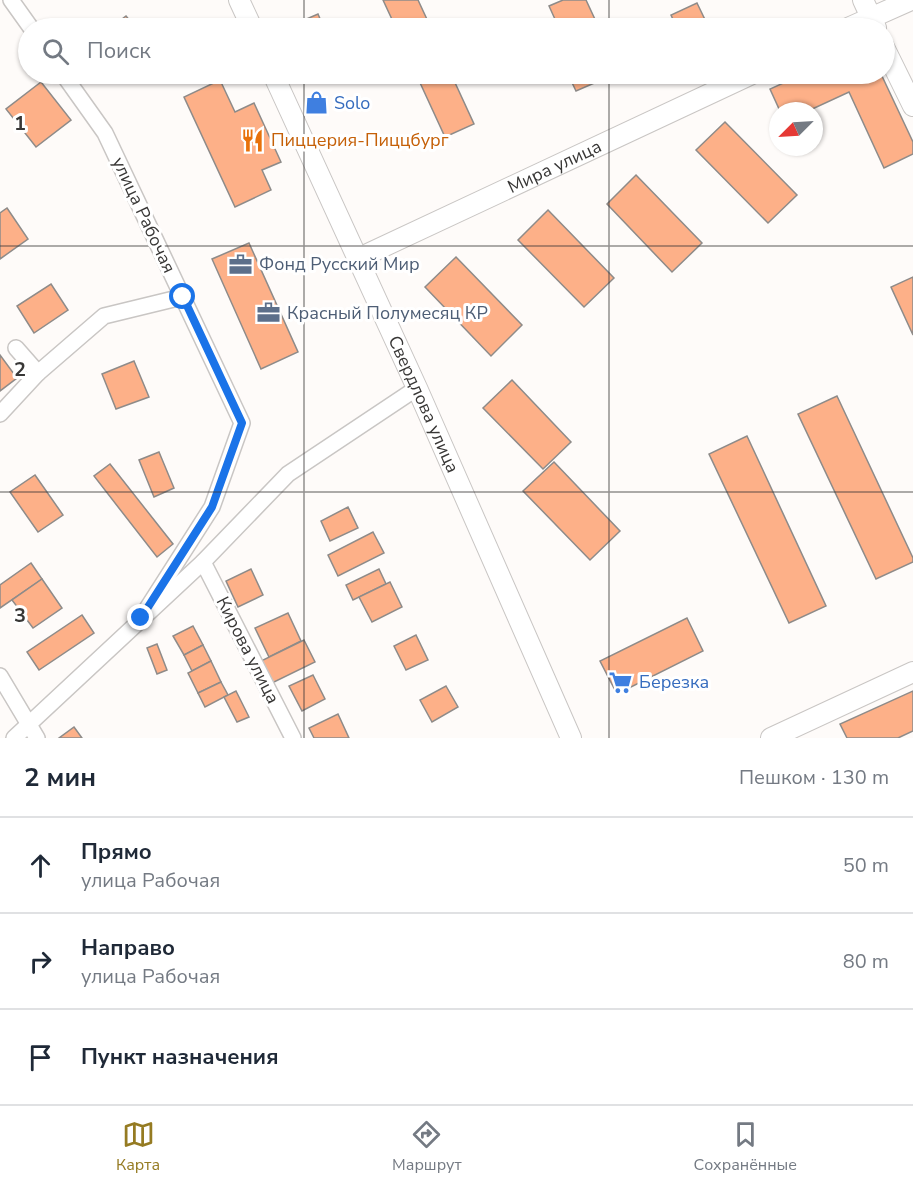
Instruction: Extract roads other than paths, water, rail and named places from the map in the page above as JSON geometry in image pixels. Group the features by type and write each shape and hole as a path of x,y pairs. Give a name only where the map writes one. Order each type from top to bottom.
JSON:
{"street":[{"path":"11,0 24,18"},
{"path":"239,0 247,18"},
{"path":"870,15 911,0"},
{"path":"895,67 913,106"},
{"name":"улица Рабочая","path":"70,84 105,133 242,423 212,507 141,618"},
{"name":"Свердлова улица","path":"278,84 417,388 571,738"},
{"name":"Мира улица","path":"357,259 731,84"},
{"path":"0,414 38,372 104,316 183,297"},
{"path":"16,348 38,372"},
{"path":"14,738 203,562 288,474 417,388"},
{"name":"Кирова улица","path":"203,562 293,738"},
{"path":"771,738 913,672"},
{"path":"0,676 37,738"}],"place":[{"name":"Solo","path":"316,103"},
{"name":"Пиццерия-Пиццбург","path":"253,140"},
{"name":"Фонд Русский Мир","path":"241,264"},
{"name":"Красный Полумесяц КР","path":"269,313"},
{"name":"Березка","path":"621,682"}]}
